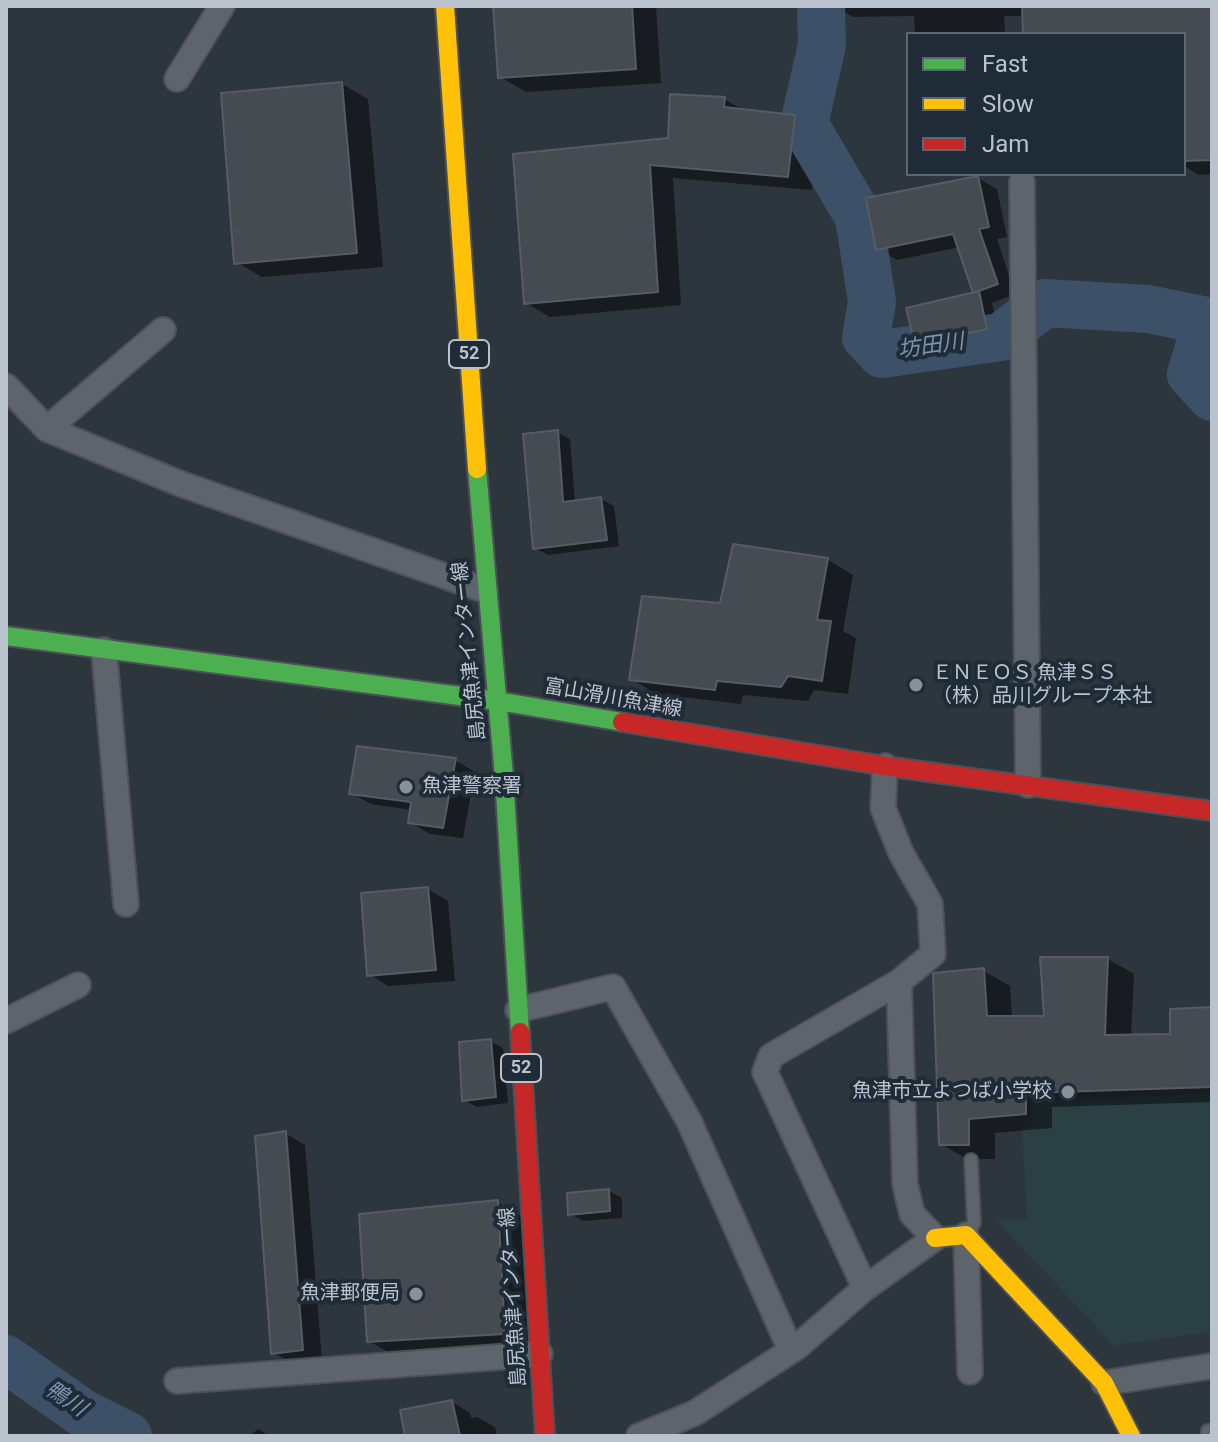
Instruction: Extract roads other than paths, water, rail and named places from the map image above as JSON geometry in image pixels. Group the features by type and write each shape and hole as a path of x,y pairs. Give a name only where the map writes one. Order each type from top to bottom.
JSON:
{"main road":[{"name":"島尻魚津インター線","path":"445,6 485,590 498,701 545,1436"},
{"name":"富山滑川魚津線","path":"6,636 498,701 885,766 1212,811"},
{"path":"935,1238 966,1235 1104,1383 1131,1436"}],"street":[{"path":"177,79 222,6"},
{"path":"1022,182 1028,785"},
{"path":"47,429 163,330"},
{"path":"6,386 47,429 181,484 485,590"},
{"path":"104,650 126,904"},
{"path":"865,1288 765,1072 771,1056 899,982 933,954 930,904 901,853 883,808 885,766"},
{"path":"639,1436 695,1413 791,1351 865,1288 935,1238 912,1214 905,1184 899,982"},
{"path":"6,1021 78,985"},
{"path":"518,1010 613,987 689,1121 791,1351"},
{"path":"966,1235 970,1372"},
{"path":"177,1381 540,1354"},
{"path":"1104,1383 1212,1366"}],"lane":[{"path":"966,1235 974,1223 971,1160"},
{"path":"1208,1436 1208,1431 1212,1431"}],"waterway":[{"name":"坊田川","path":"821,6 822,45 804,124 859,217 872,302 866,337 882,354 1001,337 1045,303 1148,309 1207,321 1191,374 1212,397"},
{"name":"鴨川","path":"6,1359 84,1414 128,1436"}],"place":[{"name":"ＥＮＥＯＳ 魚津ＳＳ （株）品川グループ本社","path":"916,685"},
{"name":"魚津警察署","path":"406,787"},
{"name":"魚津市立よつば小学校","path":"1068,1092"},
{"name":"魚津郵便局","path":"416,1294"}]}
